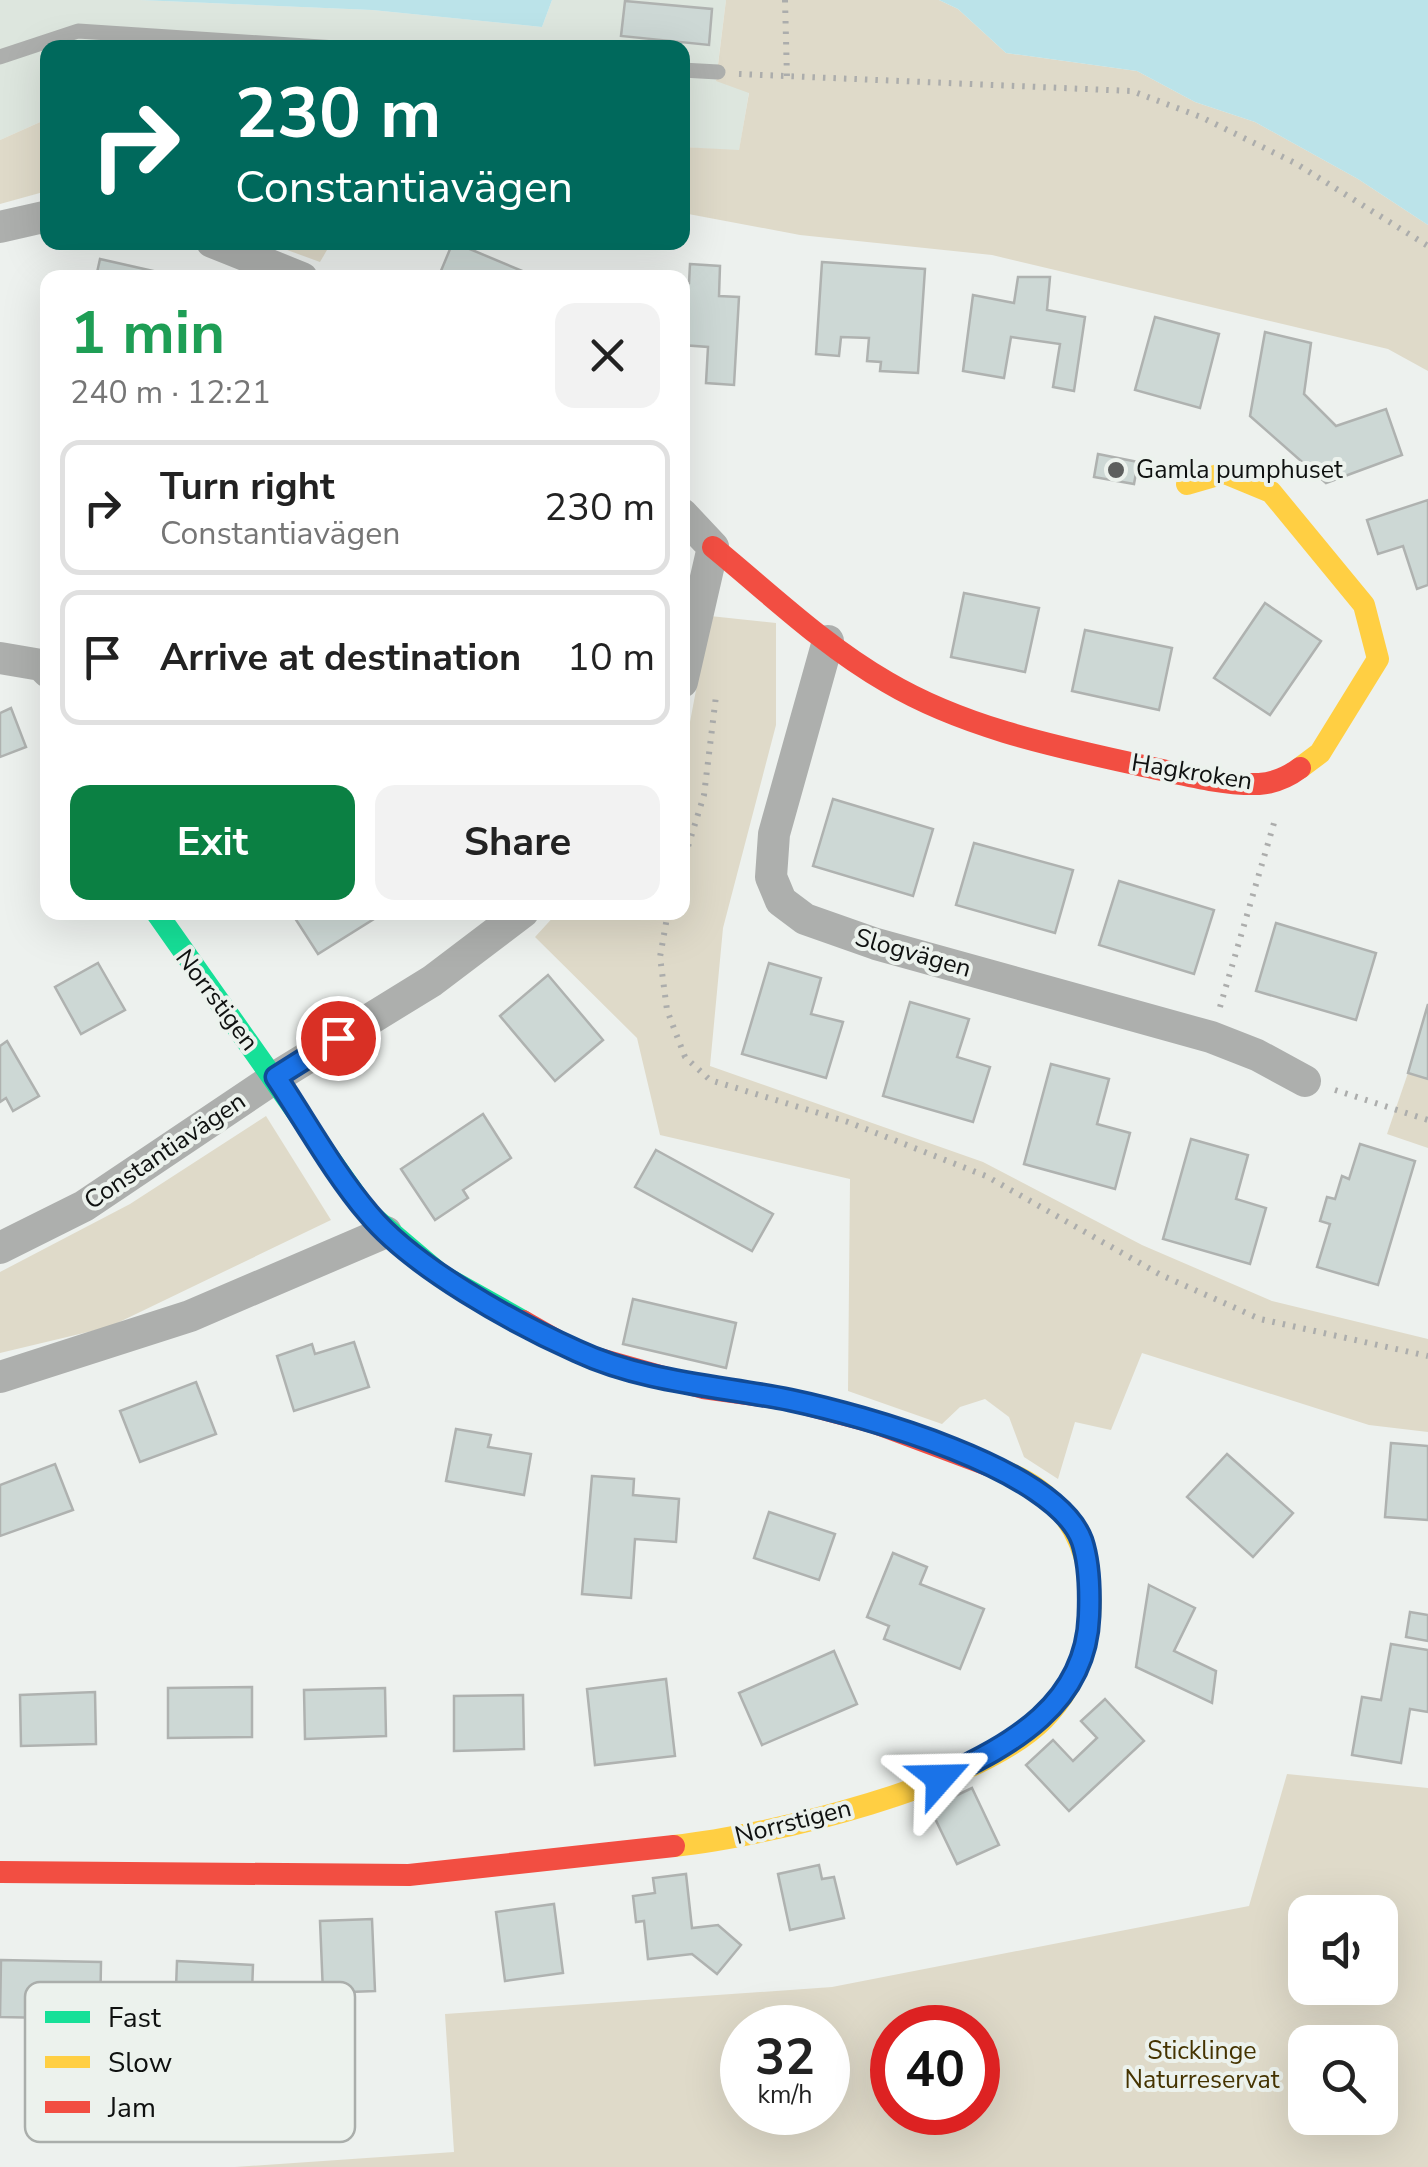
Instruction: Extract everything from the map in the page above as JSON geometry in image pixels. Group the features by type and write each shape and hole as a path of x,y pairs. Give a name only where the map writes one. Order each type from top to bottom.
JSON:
{"street":[{"path":"0,226 40,218"},
{"path":"232,250 282,270"},
{"name":"Hagkroken","path":"713,547 828,641 884,681 938,710 1072,750 1194,776 1260,784 1287,778 1320,752 1356,699 1378,658 1376,638 1364,605 1270,492 1225,473 1187,484"},
{"path":"690,523 713,547 690,647"},
{"name":"Slogvägen","path":"828,641 774,834 770,878 781,902 805,919 876,944 1211,1037 1257,1054 1305,1081"},
{"path":"0,658 40,665"},
{"name":"Norrstigen","path":"0,1872 409,1875 697,1844 791,1826 914,1790 992,1754 1042,1720 1074,1678 1088,1639 1090,1586 1082,1539 1053,1501 1019,1477 872,1422 789,1400 703,1388 579,1353 441,1276 368,1213 276,1077 161,920"},
{"name":"Constantiavägen","path":"0,1248 84,1206 276,1077 432,981 512,920"},
{"path":"0,1376 190,1316 386,1232"}],"lane":[{"path":"50,40 78,31 215,40"},
{"path":"0,56 40,43"},
{"path":"690,70 718,72"}],"path":[{"path":"784,0 787,78"},
{"path":"718,72 1132,92 1201,117 1295,163 1428,246"},
{"path":"690,840 704,795 718,681"},
{"path":"1211,1037 1287,778"},
{"path":"667,920 660,957 667,1010 685,1057 710,1080 848,1122 986,1176 1162,1275 1260,1319 1428,1356"},
{"path":"1305,1081 1428,1120"}],"shaded area":[{"path":"0,0 140,0 372,10 542,27 552,0 726,0 716,80 749,92 739,151 690,148 690,40 40,40 40,122 0,140"}],"green space":[{"path":"726,0 939,0 958,9 1006,53 1137,71 1195,102 1255,122 1358,179 1428,225 1428,371 1388,349 992,255 800,235 690,214 690,147 739,150 749,93 716,81"},
{"path":"40,122 40,193 0,204 0,140"},
{"path":"287,250 327,250 320,262"},
{"path":"710,616 776,623 776,725 723,928 710,1066 983,1162 1142,1245 1272,1301 1428,1339 1428,1432 1369,1425 1142,1353 1111,1430 1075,1422 1058,1479 1024,1457 1009,1417 985,1399 960,1407 942,1424 848,1391 850,1179 660,1135 637,1038 535,937 551,920 690,920 690,722"},
{"path":"1408,1073 1428,1079 1428,1148 1387,1134"},
{"path":"266,1116 331,1220 109,1327 0,1353 0,1272 130,1204"},
{"name":"Sticklinge Naturreservat","path":"1287,1774 1428,1788 1428,2167 235,2167 454,2152 445,2014 832,1987 1249,1906"}],"water":[{"path":"140,0 552,0 542,27 372,10"},
{"path":"939,0 1428,0 1428,225 1358,179 1255,122 1195,102 1137,71 1006,53 958,9"}],"building":[{"path":"625,1 712,9 709,45 690,40 621,36"},
{"path":"450,250 472,250 520,270 441,270"},
{"path":"100,259 149,270 98,270"},
{"path":"822,262 925,269 918,373 880,371 881,362 867,361 869,338 841,337 839,356 816,354"},
{"path":"690,264 720,266 719,296 739,297 734,385 706,383 708,347 690,346"},
{"path":"1018,277 1050,277 1047,310 1085,317 1074,391 1053,387 1060,344 1011,337 1004,378 963,371 973,295 1014,303"},
{"path":"1155,317 1219,334 1200,408 1135,390"},
{"path":"1265,332 1311,343 1304,394 1336,426 1386,409 1402,455 1326,483 1250,416"},
{"name":"Gamla pumphuset","path":"1098,454 1138,462 1134,484 1094,477"},
{"path":"1428,500 1428,585 1417,589 1403,546 1378,554 1367,520"},
{"path":"964,593 1039,608 1025,672 951,657"},
{"path":"1265,603 1321,641 1270,715 1214,678"},
{"path":"1085,630 1172,648 1159,710 1072,691"},
{"path":"11,708 26,747 0,757 0,713"},
{"path":"833,799 933,829 913,896 813,866"},
{"path":"974,843 1073,870 1055,933 956,905"},
{"path":"1119,881 1214,910 1194,974 1099,945"},
{"path":"296,920 372,920 318,954"},
{"path":"1276,923 1376,953 1356,1020 1256,991"},
{"path":"98,963 125,1010 81,1034 55,987"},
{"path":"769,963 821,978 811,1014 843,1022 826,1078 742,1054"},
{"path":"548,975 603,1040 555,1081 500,1016"},
{"path":"910,1002 969,1019 957,1057 990,1067 973,1122 883,1096"},
{"path":"1428,1004 1428,1079 1408,1073"},
{"path":"7,1041 39,1096 13,1111 6,1098 0,1102 0,1046"},
{"path":"1051,1064 1109,1079 1097,1124 1130,1133 1115,1189 1024,1164"},
{"path":"483,1114 511,1158 463,1190 468,1198 435,1220 401,1169"},
{"path":"1191,1139 1248,1155 1236,1199 1266,1208 1250,1264 1163,1239"},
{"path":"1360,1144 1415,1161 1378,1285 1317,1267 1330,1224 1320,1221 1327,1197 1335,1199 1342,1176 1349,1179"},
{"path":"656,1150 773,1214 752,1251 635,1187"},
{"path":"633,1299 736,1323 726,1368 623,1344"},
{"path":"354,1342 369,1387 294,1411 277,1356 312,1344 315,1354"},
{"path":"196,1382 216,1434 140,1462 120,1411"},
{"path":"456,1429 491,1435 488,1447 531,1454 524,1495 446,1481"},
{"path":"1391,1443 1428,1446 1428,1520 1385,1517"},
{"path":"1227,1454 1293,1513 1253,1557 1187,1497"},
{"path":"55,1464 73,1510 0,1536 0,1485"},
{"path":"592,1476 634,1479 633,1495 679,1499 676,1542 635,1539 631,1598 582,1594"},
{"path":"769,1512 835,1534 819,1580 754,1558"},
{"path":"893,1553 927,1567 920,1584 984,1609 960,1669 884,1639 889,1626 867,1617"},
{"path":"1149,1585 1195,1608 1174,1651 1216,1671 1212,1703 1136,1667"},
{"path":"1410,1612 1428,1615 1428,1641 1406,1637"},
{"path":"1391,1644 1428,1650 1428,1712 1410,1709 1401,1763 1352,1755 1362,1697 1381,1700"},
{"path":"834,1651 857,1704 762,1745 739,1693"},
{"path":"666,1679 675,1756 595,1765 587,1689"},
{"path":"252,1687 252,1737 168,1738 168,1688"},
{"path":"385,1688 386,1736 305,1739 304,1690"},
{"path":"95,1692 96,1744 21,1746 20,1695"},
{"path":"523,1695 524,1749 454,1751 454,1696"},
{"path":"1105,1699 1144,1741 1069,1811 1026,1765 1053,1740 1073,1761 1097,1738 1081,1721"},
{"path":"972,1788 999,1845 957,1864 930,1808"},
{"path":"819,1865 822,1879 834,1877 844,1918 790,1930 778,1874"},
{"path":"686,1874 692,1928 718,1925 741,1945 717,1974 692,1954 648,1959 644,1921 636,1922 633,1896 655,1893 653,1878"},
{"path":"554,1904 563,1973 505,1981 496,1912"},
{"path":"372,1919 375,1991 355,1992 355,1982 323,1982 320,1921"},
{"path":"1,1960 101,1962 101,1982 25,1982 25,2018 0,2017"},
{"path":"177,1961 253,1965 252,1982 176,1982"}],"traffic: fast":[{"path":"162,920 368,1213 441,1275 523,1321"}],"traffic: slow":[{"path":"1187,484 1225,473 1271,492 1364,605 1378,659 1320,753 1300,768"},
{"path":"674,1846 815,1819 923,1786 972,1766 1013,1743 1044,1719 1068,1687 1084,1651 1090,1612 1088,1572 1078,1539 1061,1511 1037,1488 1006,1472"}],"traffic: jam":[{"path":"713,547 864,668 916,698 977,723 1074,750 1213,781 1265,783 1300,768"},
{"path":"523,1321 579,1353 703,1388 789,1400 872,1422 1006,1472"},
{"path":"0,1872 409,1875 674,1846"}],"place":[{"name":"Gamla pumphuset","path":"1116,470"}],"route":[{"path":"338,1038 276,1077 368,1213 441,1276 579,1353 703,1388 789,1400 872,1422 1019,1477 1053,1501 1082,1539 1090,1586 1088,1639 1074,1678 1042,1720 992,1754 940,1778"}]}
